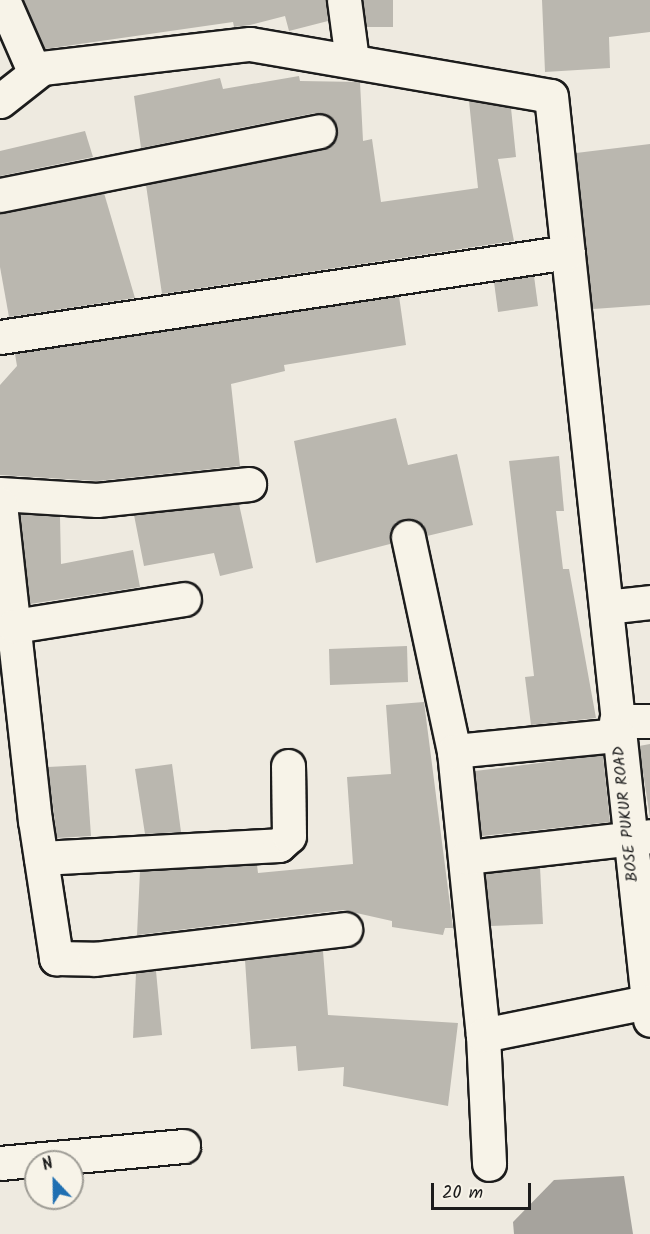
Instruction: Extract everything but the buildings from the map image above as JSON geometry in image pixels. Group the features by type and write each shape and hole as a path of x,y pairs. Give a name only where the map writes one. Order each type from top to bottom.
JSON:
{"street":[{"path":"3,0 34,71"},
{"path":"0,101 34,71 250,44 352,60 344,0"},
{"name":"BOSE PUKUR ROAD","path":"352,60 550,96 606,607 617,728 639,837 649,1011"},
{"path":"0,195 319,131"},
{"path":"0,325 0,336 568,252"},
{"path":"0,494 97,500 249,484"},
{"path":"0,504 10,635 13,743 41,858 56,958 95,958 345,929"},
{"path":"408,537 454,751 467,857 483,1035 489,1164"},
{"path":"10,635 184,599"},
{"path":"606,607 650,602"},
{"path":"454,751 617,728 650,721"},
{"path":"41,858 279,845 289,837 288,766"},
{"path":"467,857 639,837"},
{"path":"483,1035 649,1011"},
{"path":"0,1163 183,1146"}],"shaded area":[{"path":"624,1176 633,1234 514,1234 513,1222 554,1180"}]}
